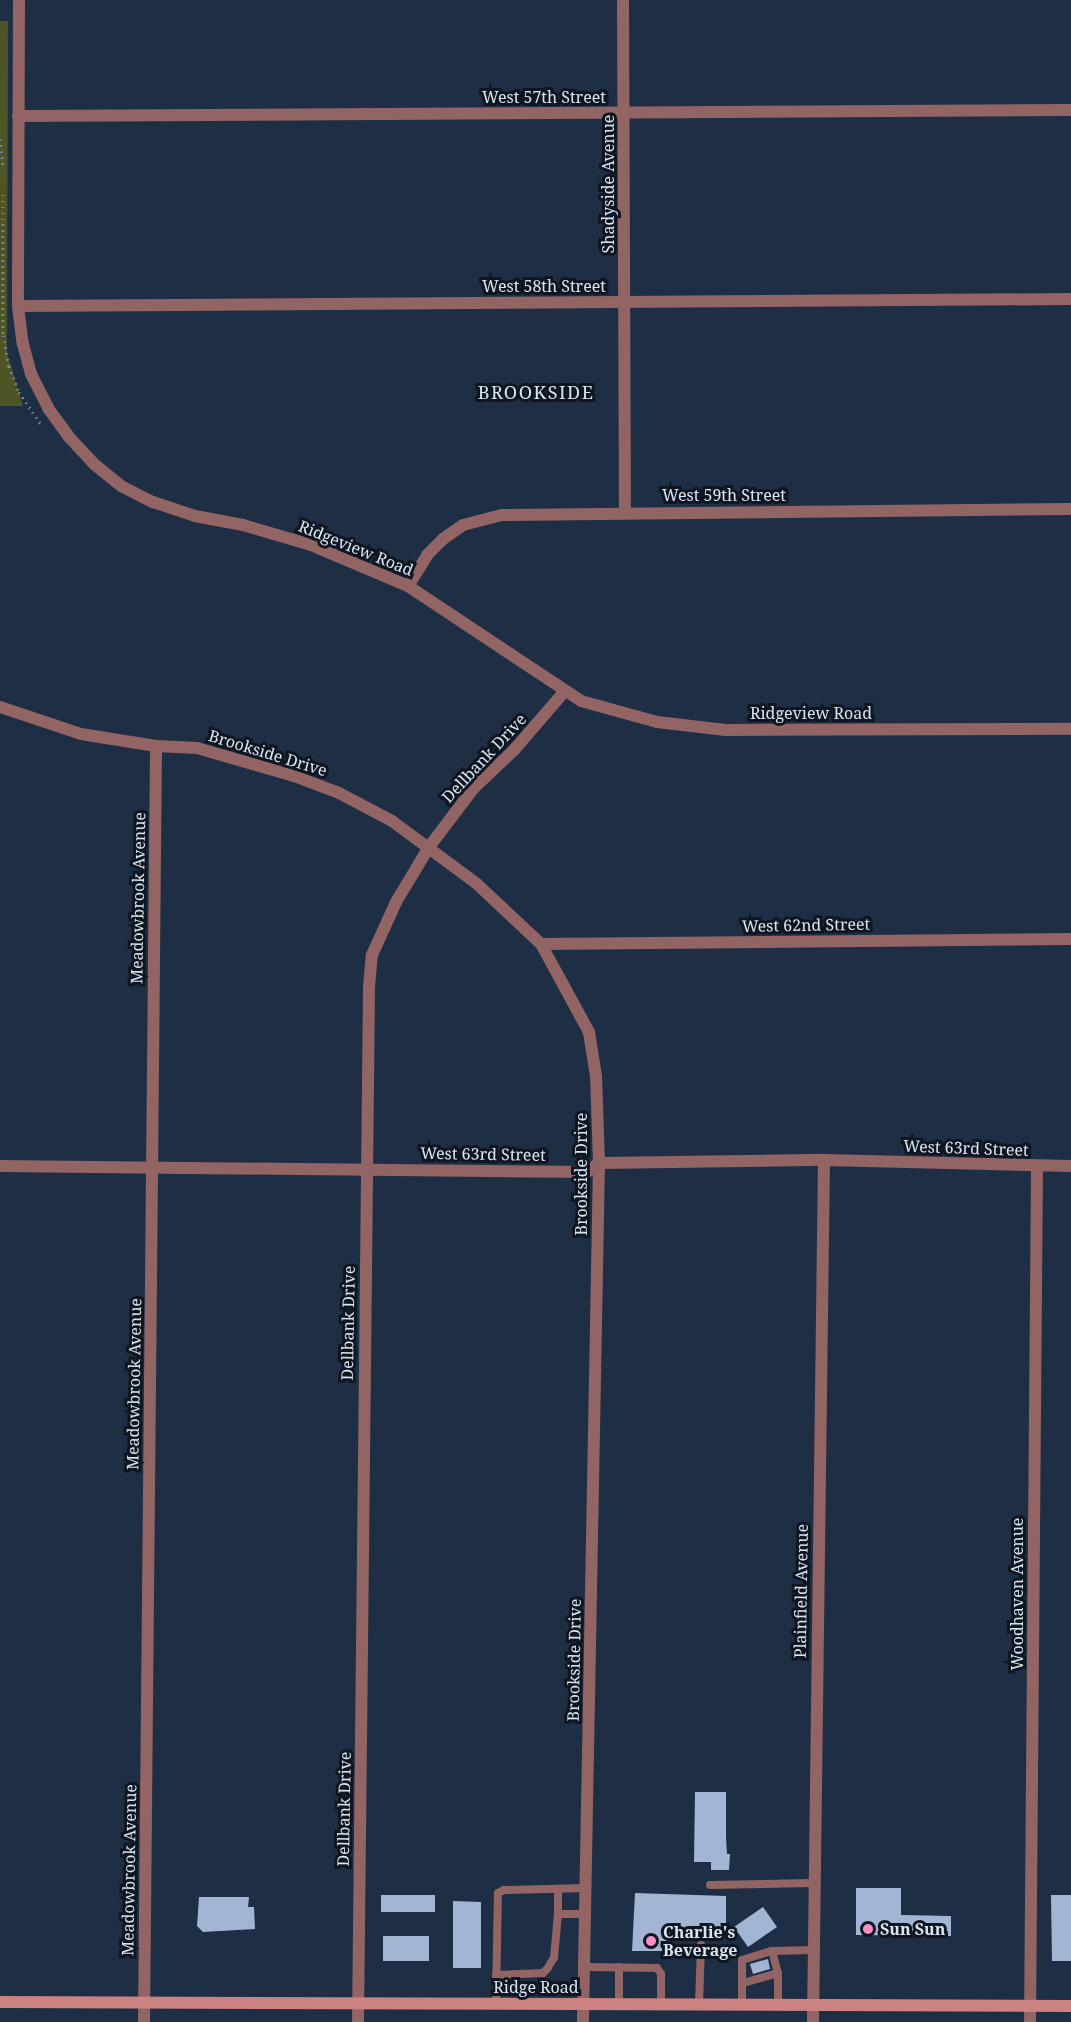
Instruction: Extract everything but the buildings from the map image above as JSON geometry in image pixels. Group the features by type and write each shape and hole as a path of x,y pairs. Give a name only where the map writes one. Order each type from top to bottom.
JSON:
{"main road":[{"name":"Ridge Road","path":"0,2002 1071,2006"}],"street":[{"name":"Ridgeview Road","path":"19,0 18,306 23,344 31,374 48,408 69,437 94,464 121,486 153,502 195,516 243,525 311,545 408,586 581,701 657,722 691,728 1071,729"},
{"name":"Shadyside Avenue","path":"623,0 625,513"},
{"name":"West 57th Street","path":"18,116 1071,110"},
{"name":"West 58th Street","path":"18,306 1071,298"},
{"name":"West 59th Street","path":"408,586 427,555 443,539 463,525 502,515 1071,509"},
{"name":"Dellbank Drive","path":"358,2022 366,1168 369,987 372,955 396,902 429,847 473,789 514,750 565,691"},
{"name":"Brookside Drive","path":"0,707 81,734 156,746 197,748 294,776 339,793 392,821 477,884 542,944 589,1032 596,1076 599,1163 587,1914 583,2022"},
{"name":"Meadowbrook Avenue","path":"144,2022 156,746"},
{"name":"West 62nd Street","path":"542,944 1071,939"},
{"name":"West 63rd Street","path":"0,1167 152,1166 587,1172 599,1163 824,1161 1071,1166"},
{"name":"Plainfield Avenue","path":"813,2022 824,1161"},
{"name":"Woodhaven Avenue","path":"1030,2022 1036,1166"}],"lane":[{"path":"710,1885 813,1883"},
{"path":"496,2003 498,1893 504,1890 586,1888"},
{"path":"496,1974 543,1972 550,1967 556,1944 558,1889"},
{"path":"558,1914 587,1914"},
{"path":"699,2005 701,1945"},
{"path":"742,2005 742,1960 772,1951 813,1950"},
{"path":"772,1951 778,1973 778,2006"},
{"path":"585,1967 649,1967 660,1970 661,2004"},
{"path":"619,1967 619,2004"},
{"path":"743,1983 778,1973"}],"green space":[{"path":"0,21 8,21 7,353 23,406 0,406"}],"place":[{"name":"Sun Sun","path":"868,1929"},
{"name":"Charlie's Beverage","path":"651,1941"}],"district":[{"name":"BROOKSIDE","path":"536,392"}]}
